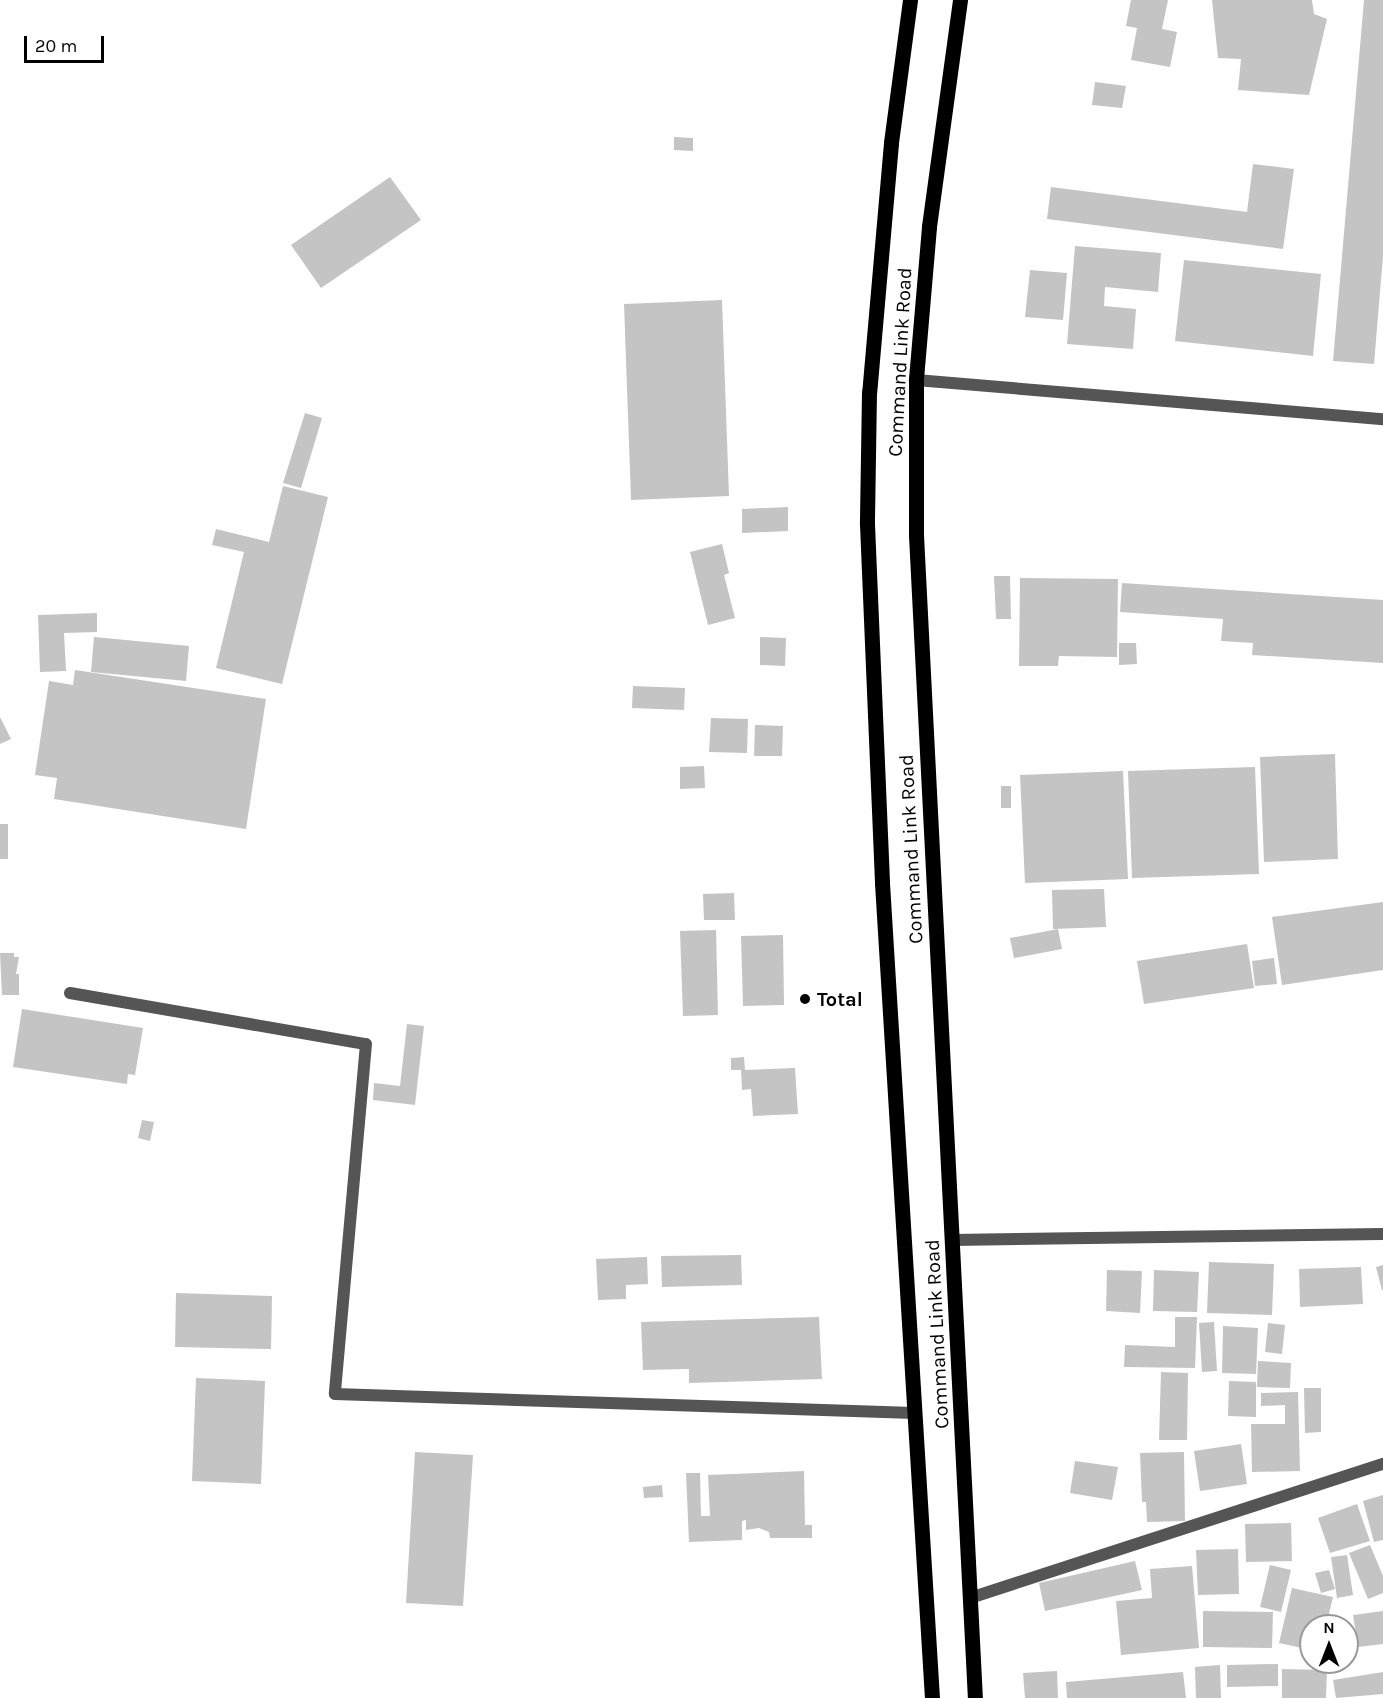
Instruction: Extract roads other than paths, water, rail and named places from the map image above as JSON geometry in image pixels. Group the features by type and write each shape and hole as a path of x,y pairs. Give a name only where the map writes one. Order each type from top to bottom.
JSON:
{"main road":[{"name":"Command Link Road","path":"910,0 891,142 869,392 867,524 882,883 932,1698"},
{"name":"Command Link Road","path":"960,0 930,215 916,380 916,535 975,1698"}],"street":[{"path":"916,380 1383,419"},
{"path":"70,993 366,1044 335,1394 914,1413"},
{"path":"953,1240 1383,1234"},
{"path":"970,1598 1383,1464"}],"place":[{"name":"Total","path":"805,999"}]}
